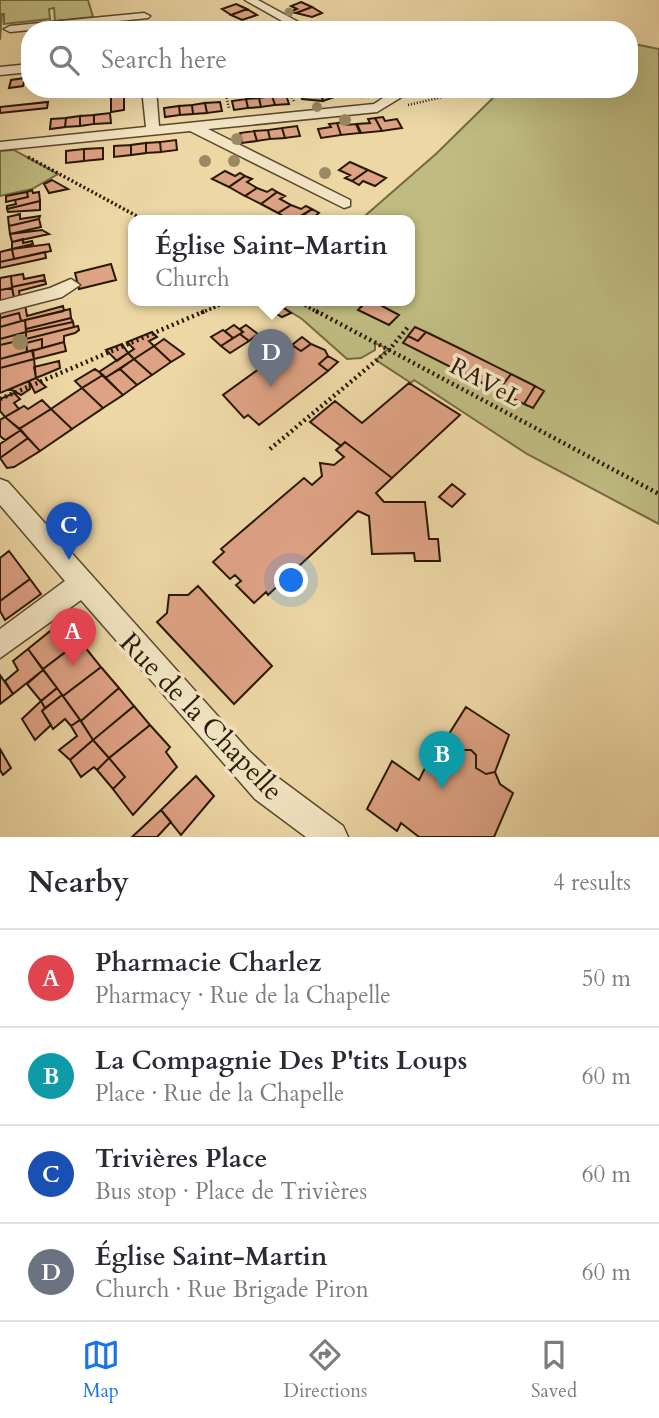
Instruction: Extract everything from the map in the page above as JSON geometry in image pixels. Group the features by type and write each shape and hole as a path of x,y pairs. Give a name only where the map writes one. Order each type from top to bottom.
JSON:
{"street":[{"path":"250,0 289,21"},
{"path":"70,21 144,11 145,21"},
{"path":"10,29 21,28"},
{"path":"0,71 21,69"},
{"path":"150,98 153,132"},
{"path":"3,146 377,108 393,98"},
{"path":"193,127 338,200 346,187"},
{"path":"0,307 56,293 71,285"},
{"name":"Rue de la Chapelle","path":"0,489 81,585 266,788 332,837"},
{"path":"0,645 81,585"}],"path":[{"path":"408,106 439,98"},
{"path":"3,146 135,215"},
{"path":"0,400 217,306"},
{"name":"RAVeL","path":"305,306 659,494"},
{"path":"270,449 388,350 408,327"}],"shaded area":[{"path":"0,0 88,0 93,17 55,21 54,8 49,9 50,19 4,24 2,14 0,40"},
{"path":"638,45 659,49 659,524 527,454 414,380 411,383 376,360 388,349 375,343 375,350 361,358 347,359 302,319 281,306 415,306 415,215 366,215 437,153 493,98 638,98"},
{"path":"13,150 58,174 32,189 0,196 0,151"}],"building":[{"path":"301,2 312,7 296,13 292,11 297,9 291,6"},
{"path":"236,4 247,9 231,15 222,9"},
{"path":"312,7 322,13 312,17 296,13"},
{"path":"247,9 257,15 242,20 231,15"},
{"path":"21,79 21,86 9,88 11,80"},
{"path":"111,98 124,98 124,110 111,112"},
{"path":"259,98 273,98 275,105 261,107"},
{"path":"259,98 261,107 248,108 246,99"},
{"path":"273,98 287,98 289,104 275,105"},
{"path":"322,98 323,101 302,99"},
{"path":"246,99 248,108 234,110 232,101"},
{"path":"48,102 47,108 0,113 0,107"},
{"path":"220,102 222,111 207,113 205,103"},
{"path":"205,103 207,113 193,114 192,105"},
{"path":"192,105 193,114 180,115 179,106"},
{"path":"179,106 180,115 165,117 164,108"},
{"path":"110,113 111,123 94,124 94,115"},
{"path":"94,115 94,124 80,126 80,116"},
{"path":"80,116 80,126 65,127 66,118"},
{"path":"383,117 385,121 397,119 402,128 382,131 375,118"},
{"path":"66,118 65,127 50,129 51,119"},
{"path":"375,118 382,131 361,133 357,124 370,123 368,119"},
{"path":"344,122 346,125 356,124 360,133 341,135 337,123"},
{"path":"337,123 341,135 321,138 318,129"},
{"path":"297,126 300,136 285,138 282,128"},
{"path":"282,128 285,138 270,139 268,130"},
{"path":"268,130 270,139 257,141 254,131"},
{"path":"254,131 257,141 242,143 240,133"},
{"path":"176,140 177,150 161,152 160,142"},
{"path":"160,142 161,152 146,153 146,143"},
{"path":"146,143 146,153 131,155 131,145"},
{"path":"131,145 131,155 114,157 114,146"},
{"path":"103,148 103,159 84,161 84,149"},
{"path":"84,149 84,161 66,163 66,151"},
{"path":"350,162 368,170 352,181 345,178 350,175 339,170"},
{"path":"368,170 386,178 375,186 363,181 359,185 352,181"},
{"path":"225,171 235,176 240,173 245,176 229,187 212,179"},
{"path":"245,176 252,179 247,182 257,188 245,196 229,187"},
{"path":"52,180 68,189 49,193 44,184"},
{"path":"257,188 277,192 261,204 245,196"},
{"path":"32,190 33,193 39,192 40,201 7,209 7,206 16,204 15,200 28,197 27,192"},
{"path":"27,192 28,197 6,202 6,196"},
{"path":"277,192 285,196 280,199 291,205 278,213 261,204"},
{"path":"40,201 40,210 8,212 7,209"},
{"path":"291,205 312,209 302,215 278,213"},
{"path":"312,209 319,213 316,215 304,215"},
{"path":"20,214 20,219 40,216 39,219 9,226 8,217"},
{"path":"39,219 41,227 10,234 9,226"},
{"path":"42,230 49,234 12,242 10,234"},
{"path":"23,239 23,243 32,241 33,244 12,249 12,242"},
{"path":"49,244 51,251 14,259 12,249"},
{"path":"12,249 14,259 0,262 0,252"},
{"path":"45,252 46,258 0,268 0,262"},
{"path":"111,264 116,280 79,289 75,273"},
{"path":"23,274 24,279 44,275 45,280 12,287 11,276"},
{"path":"11,276 12,288 0,290 0,278"},
{"path":"45,280 46,284 19,291 20,297 14,298 12,287"},
{"path":"12,288 14,298 0,302 0,290"},
{"path":"25,304 27,316 63,306 64,311 21,321 19,313 0,318 0,310"},
{"path":"264,306 280,306 291,313 282,317"},
{"path":"362,306 382,306 399,315 389,325 358,310"},
{"path":"70,309 71,318 26,329 25,320"},
{"path":"19,313 21,321 0,327 0,318"},
{"path":"71,318 73,322 26,332 26,329"},
{"path":"25,320 26,332 0,339 0,327"},
{"path":"73,322 74,327 26,339 26,332"},
{"path":"234,325 243,332 233,338 225,331"},
{"path":"246,325 258,334 249,341 240,334 243,332 240,329"},
{"path":"78,326 79,330 75,333 64,336 64,342 42,348 42,339 26,343 26,339"},
{"path":"415,327 426,332 418,341 408,336"},
{"path":"223,330 233,338 221,346 211,337"},
{"path":"26,332 26,339 0,345 0,339"},
{"path":"152,332 157,337 149,341 154,346 134,359 128,353 134,349 127,342"},
{"path":"426,332 511,374 498,391 403,343 408,336 418,341"},
{"path":"240,334 249,341 230,353 221,346"},
{"path":"302,337 311,344 301,351 292,345"},
{"path":"26,339 27,352 0,359 0,345"},
{"path":"42,339 42,348 27,352 26,343"},
{"path":"164,339 184,354 171,362 154,346"},
{"path":"64,342 66,351 34,359 32,351"},
{"path":"122,344 128,353 117,361 106,350"},
{"path":"311,344 325,350 328,356 319,364 328,371 259,425 248,415 244,418 223,395 292,345 301,351"},
{"path":"154,346 171,362 152,375 134,359"},
{"path":"33,350 34,359 0,368 0,359"},
{"path":"128,353 134,359 105,378 99,372"},
{"path":"328,356 338,362 328,371 319,364"},
{"path":"34,359 36,378 0,393 0,368"},
{"path":"134,359 152,375 137,385 120,369"},
{"path":"59,361 60,368 36,378 34,367"},
{"path":"95,369 103,375 82,388 75,381"},
{"path":"120,369 137,385 123,395 105,378"},
{"path":"511,374 535,386 524,404 498,391"},
{"path":"103,375 123,395 103,408 82,388"},
{"path":"36,378 46,387 35,393 29,381"},
{"path":"29,381 30,389 21,395 10,389"},
{"path":"409,383 460,415 392,478 345,442 341,446 310,422 335,401 362,423"},
{"path":"535,386 544,391 533,408 524,404"},
{"path":"82,388 103,408 72,429 51,409"},
{"path":"14,393 20,399 14,403 19,409 5,417 0,411 0,399"},
{"path":"42,400 51,409 19,429 5,417 24,406 28,409"},
{"path":"51,409 72,429 40,451 19,429"},
{"path":"5,417 21,430 5,440 0,436 0,420"},
{"path":"21,430 28,438 0,458 0,444"},
{"path":"28,438 40,451 14,467 7,468 0,458"},
{"path":"345,442 392,478 376,493 384,502 425,502 429,539 438,539 440,561 415,561 414,553 372,554 369,516 358,511 268,595 266,592 254,603 236,585 241,581 235,575 230,579 213,562 224,552 221,549 304,478 312,485 322,476 320,463 334,465 344,457 336,450"},
{"path":"452,484 465,494 452,507 439,497"},
{"path":"9,551 30,579 0,601 0,558"},
{"path":"30,579 41,594 5,620 0,611 0,601"},
{"path":"198,586 272,666 234,704 157,622 167,613 169,595 188,595"},
{"path":"65,619 80,641 43,669 28,649"},
{"path":"80,641 101,667 63,696 43,669"},
{"path":"28,649 43,670 13,694 5,681 18,670 13,661"},
{"path":"101,667 119,688 81,721 63,696"},
{"path":"43,670 57,688 41,701 27,684"},
{"path":"0,675 13,694 0,704"},
{"path":"57,688 62,695 45,708 41,701"},
{"path":"119,688 134,706 93,740 81,721"},
{"path":"62,695 80,720 71,726 65,719 53,729 42,711"},
{"path":"41,701 45,708 42,711 51,725 35,740 22,719"},
{"path":"134,706 150,725 109,758 93,740"},
{"path":"466,707 509,735 495,772 486,774 476,768 476,755 471,750 464,750 456,755 442,745"},
{"path":"80,720 93,740 70,760 59,750 77,736 71,726"},
{"path":"150,725 170,747 166,752 177,767 133,815 113,789 125,777 109,758"},
{"path":"93,740 109,758 97,770 94,767 81,777 70,760"},
{"path":"438,742 456,755 464,750 471,750 476,755 476,768 486,774 495,772 500,784 513,793 494,837 419,837 401,823 397,831 367,809 392,761 419,780"},
{"path":"0,749 11,768 3,775 0,770"},
{"path":"109,758 125,777 113,789 97,770"},
{"path":"196,776 214,796 181,835 161,810"},
{"path":"161,810 171,822 157,837 132,837"}],"place":[{"name":"Église Saint-Martin","path":"271,387"},
{"name":"Trivières Place","path":"69,560"},
{"name":"Pharmacie Charlez","path":"73,666"},
{"name":"La Compagnie Des P'tits Loups","path":"442,789"}]}
